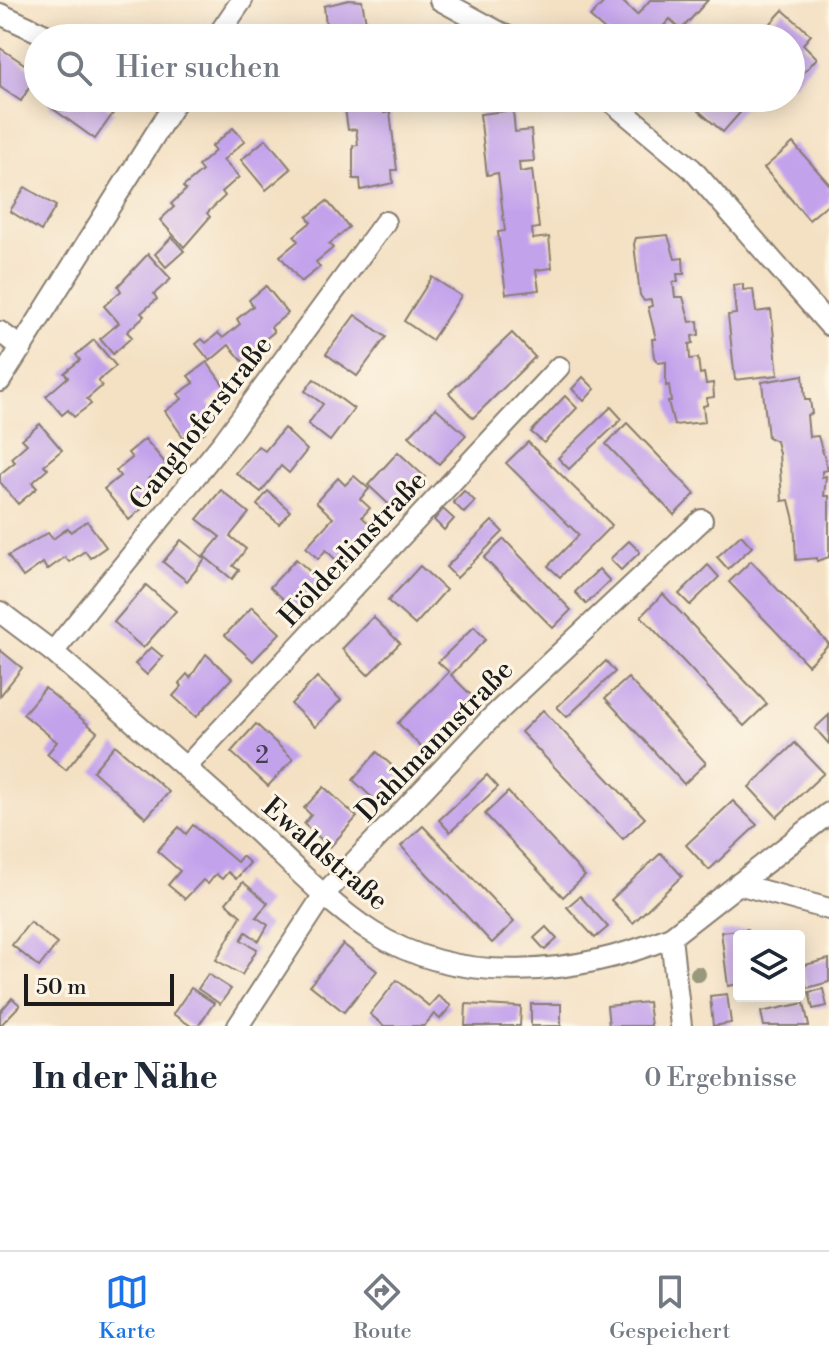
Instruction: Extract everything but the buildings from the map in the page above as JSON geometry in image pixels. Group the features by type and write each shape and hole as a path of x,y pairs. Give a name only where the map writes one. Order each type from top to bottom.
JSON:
{"street":[{"path":"226,24 242,0"},
{"path":"440,0 484,24"},
{"path":"0,14 24,25"},
{"path":"0,381 169,112"},
{"path":"625,112 701,178 829,325"},
{"name":"Ganghoferstraße","path":"53,652 224,441 385,222"},
{"path":"0,332 22,348"},
{"name":"Hölderlinstraße","path":"186,767 559,367"},
{"name":"Dahlmannstraße","path":"238,1026 325,893 491,718 702,520"},
{"name":"Ewaldstraße","path":"0,612 53,652 372,931 408,949 448,963 487,970 569,964 618,955 671,937 829,813"},
{"path":"738,884 829,909"},
{"path":"671,937 681,1026"}]}
